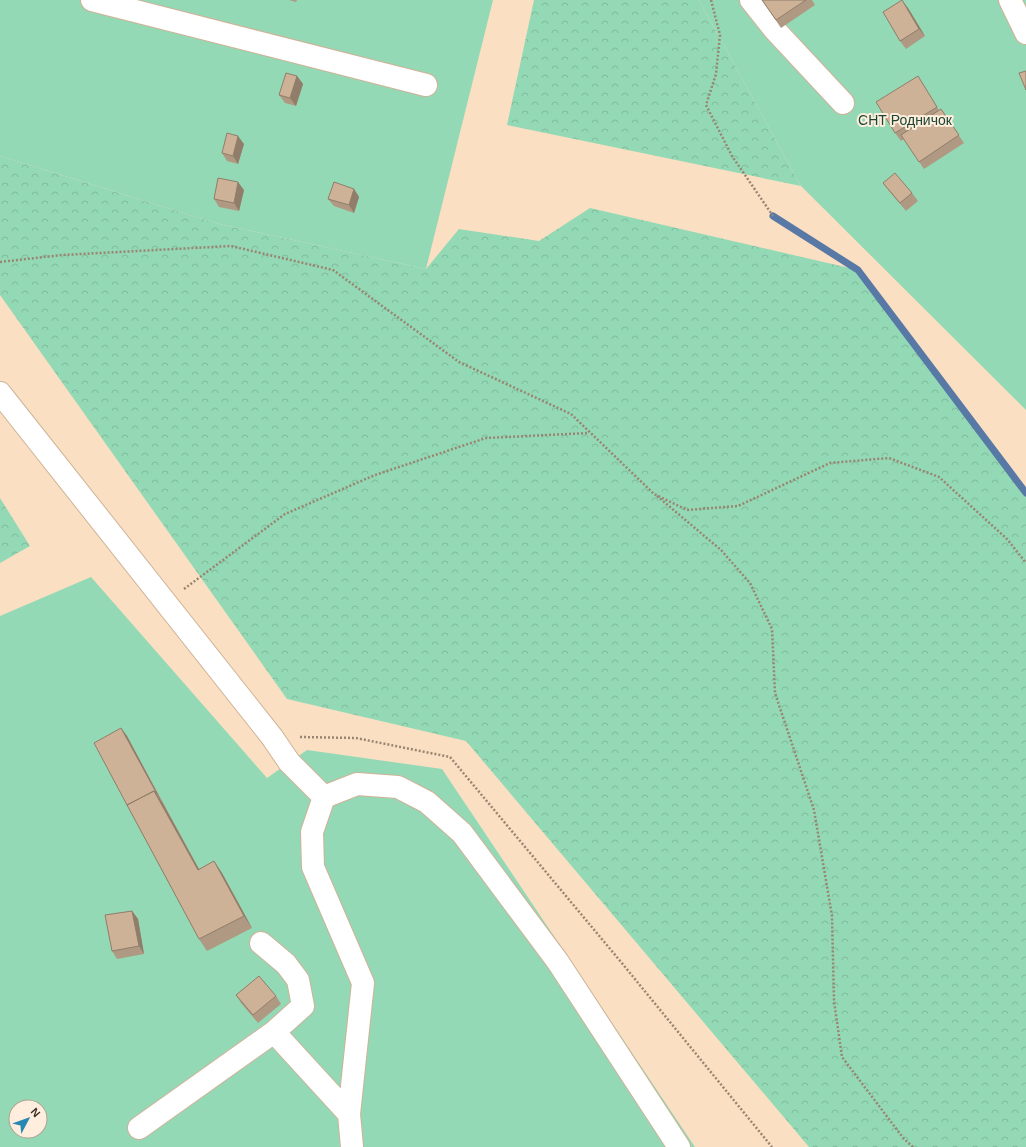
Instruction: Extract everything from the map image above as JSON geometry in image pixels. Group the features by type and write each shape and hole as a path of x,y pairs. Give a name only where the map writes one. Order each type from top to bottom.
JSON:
{"street":[{"path":"92,0 426,85"},
{"path":"751,0 774,29 843,103"},
{"path":"1010,0 1026,32"},
{"path":"0,394 272,737 290,762 324,797"},
{"path":"352,1147 349,1114 363,983 313,867 312,832 324,797 357,784 398,787 427,802 462,833 558,962 679,1147"},
{"path":"138,1128 274,1032 303,1006 298,980 286,964 261,943"},
{"path":"274,1032 349,1114"}],"path":[{"path":"712,0 720,35 716,74 706,105 732,156 773,216"},
{"path":"0,262 62,255 231,246 333,270 459,362 570,414 654,494 721,550 750,584 772,629 775,693 814,810 832,916 834,1001 842,1057 904,1139 913,1147"},
{"path":"165,603 285,514 375,475 486,438 590,433"},
{"path":"654,494 687,510 738,506 830,463 890,458 939,477 1007,539 1026,563"},
{"path":"272,737 356,738 450,757 621,962 772,1147"}],"green space":[{"path":"0,0 493,0 426,269 219,224 0,156"},
{"path":"534,0 699,0 801,186 507,125"},
{"name":"СНТ Родничок","path":"699,0 1026,0 1026,410 801,186"},
{"path":"0,156 219,224 426,269 459,229 539,241 590,208 858,270 1026,493 1026,1147 809,1147 466,741 287,699 0,295"},
{"path":"0,498 30,546 0,563"},
{"path":"91,577 267,778 307,750 442,769 695,1147 0,1147 0,616"}],"building":[{"path":"762,0 806,0 776,20"},
{"path":"902,0 919,29 900,41 883,12"},
{"path":"1026,71 1026,90 1019,73"},
{"path":"286,73 297,76 290,98 279,95"},
{"path":"918,76 937,107 895,133 876,102"},
{"path":"941,109 959,135 919,162 901,135"},
{"path":"227,133 238,136 233,156 222,153"},
{"path":"895,173 912,193 900,203 883,183"},
{"path":"218,178 238,182 234,203 214,199"},
{"path":"334,182 354,189 349,205 328,199"},
{"path":"121,728 157,794 154,791 127,805 94,743"},
{"path":"154,791 198,870 214,861 244,916 199,939 127,805"},
{"path":"132,911 139,946 112,951 105,915"},
{"path":"259,976 276,996 253,1015 236,995"}],"waterway":[{"path":"773,216 858,270 1026,493"}]}
